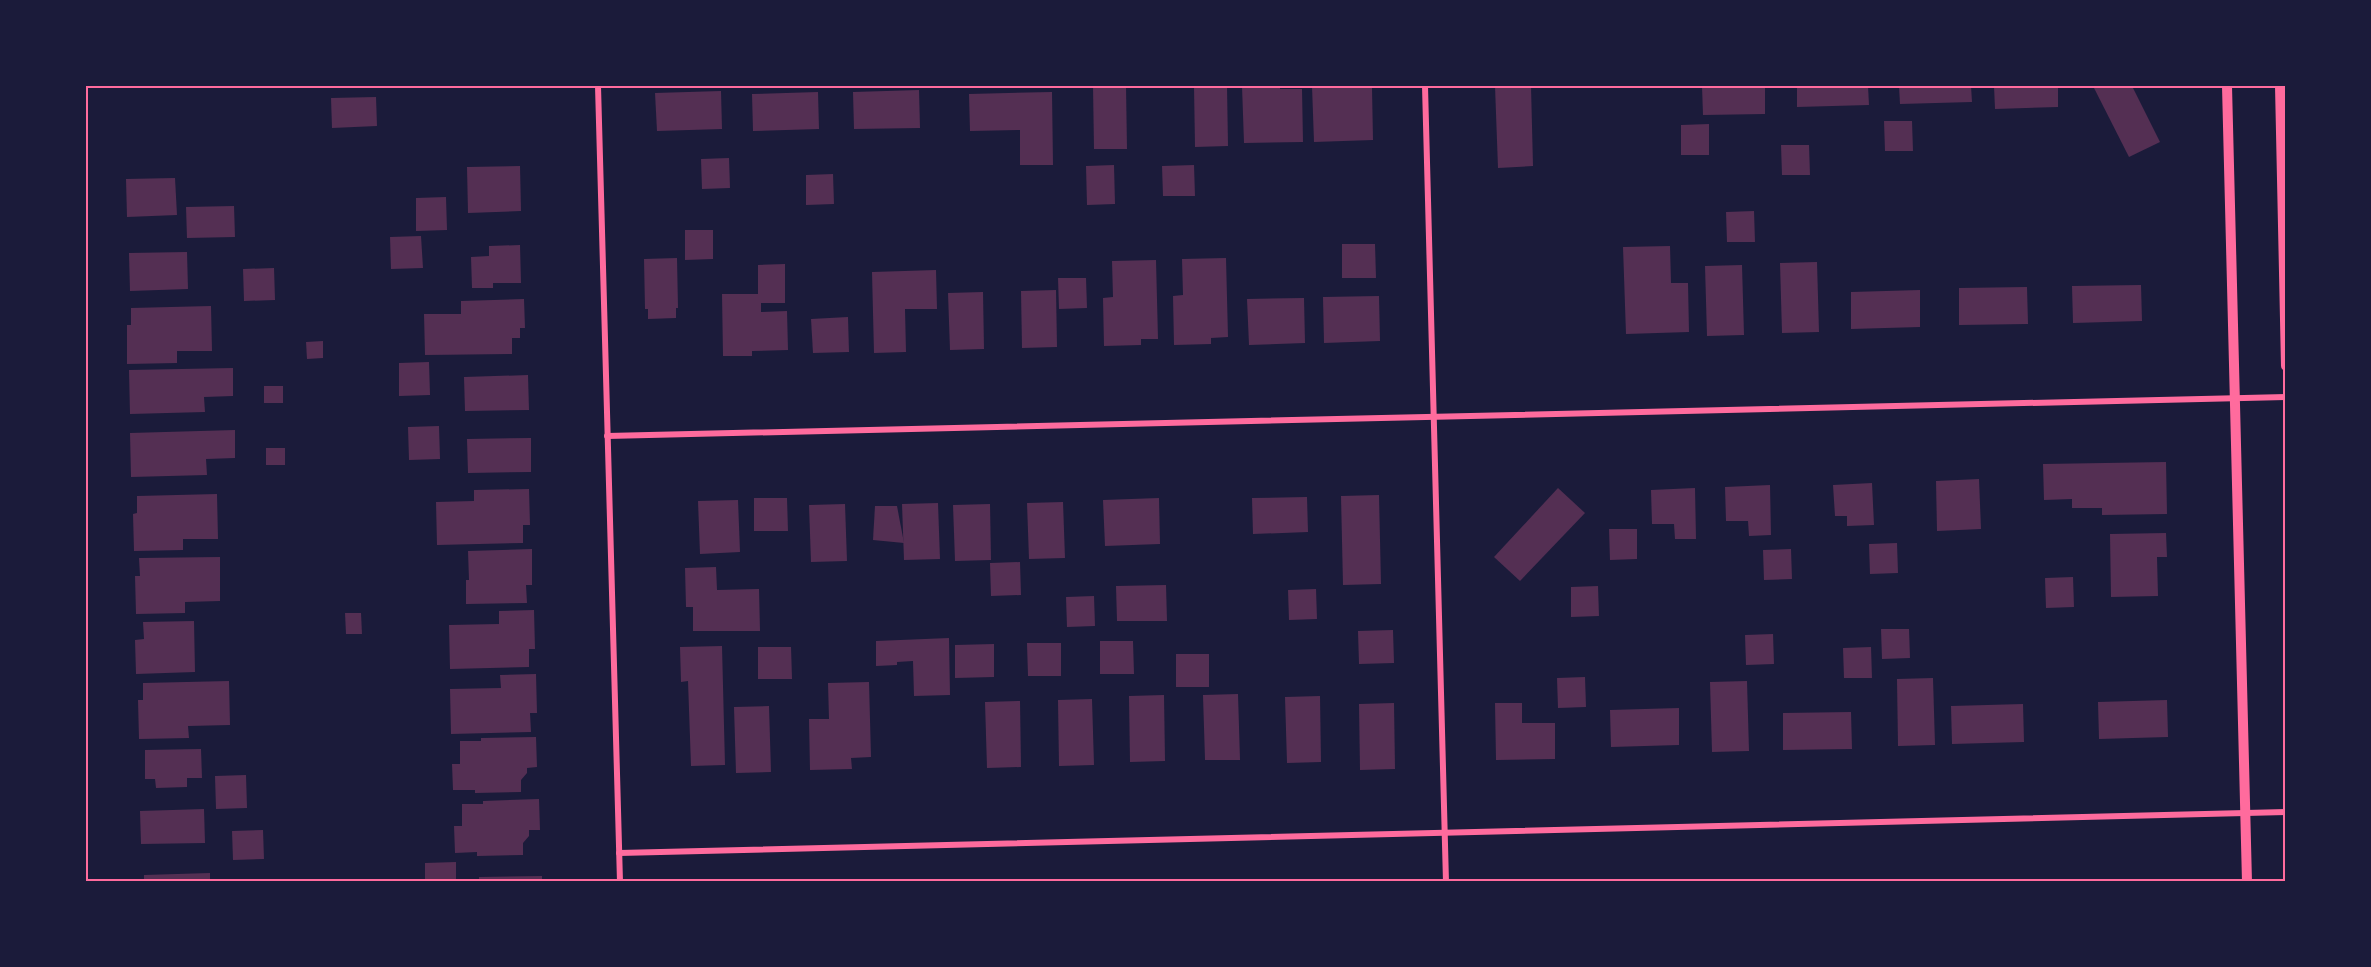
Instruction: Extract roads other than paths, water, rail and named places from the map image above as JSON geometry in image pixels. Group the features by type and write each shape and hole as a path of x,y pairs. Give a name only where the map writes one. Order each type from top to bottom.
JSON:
{"street":[{"path":"598,86 620,882"},
{"path":"1425,86 1446,882"},
{"path":"2227,86 2247,882"},
{"path":"2280,86 2286,366"},
{"path":"608,436 1432,415 2286,397"},
{"path":"619,853 2286,812"}]}
